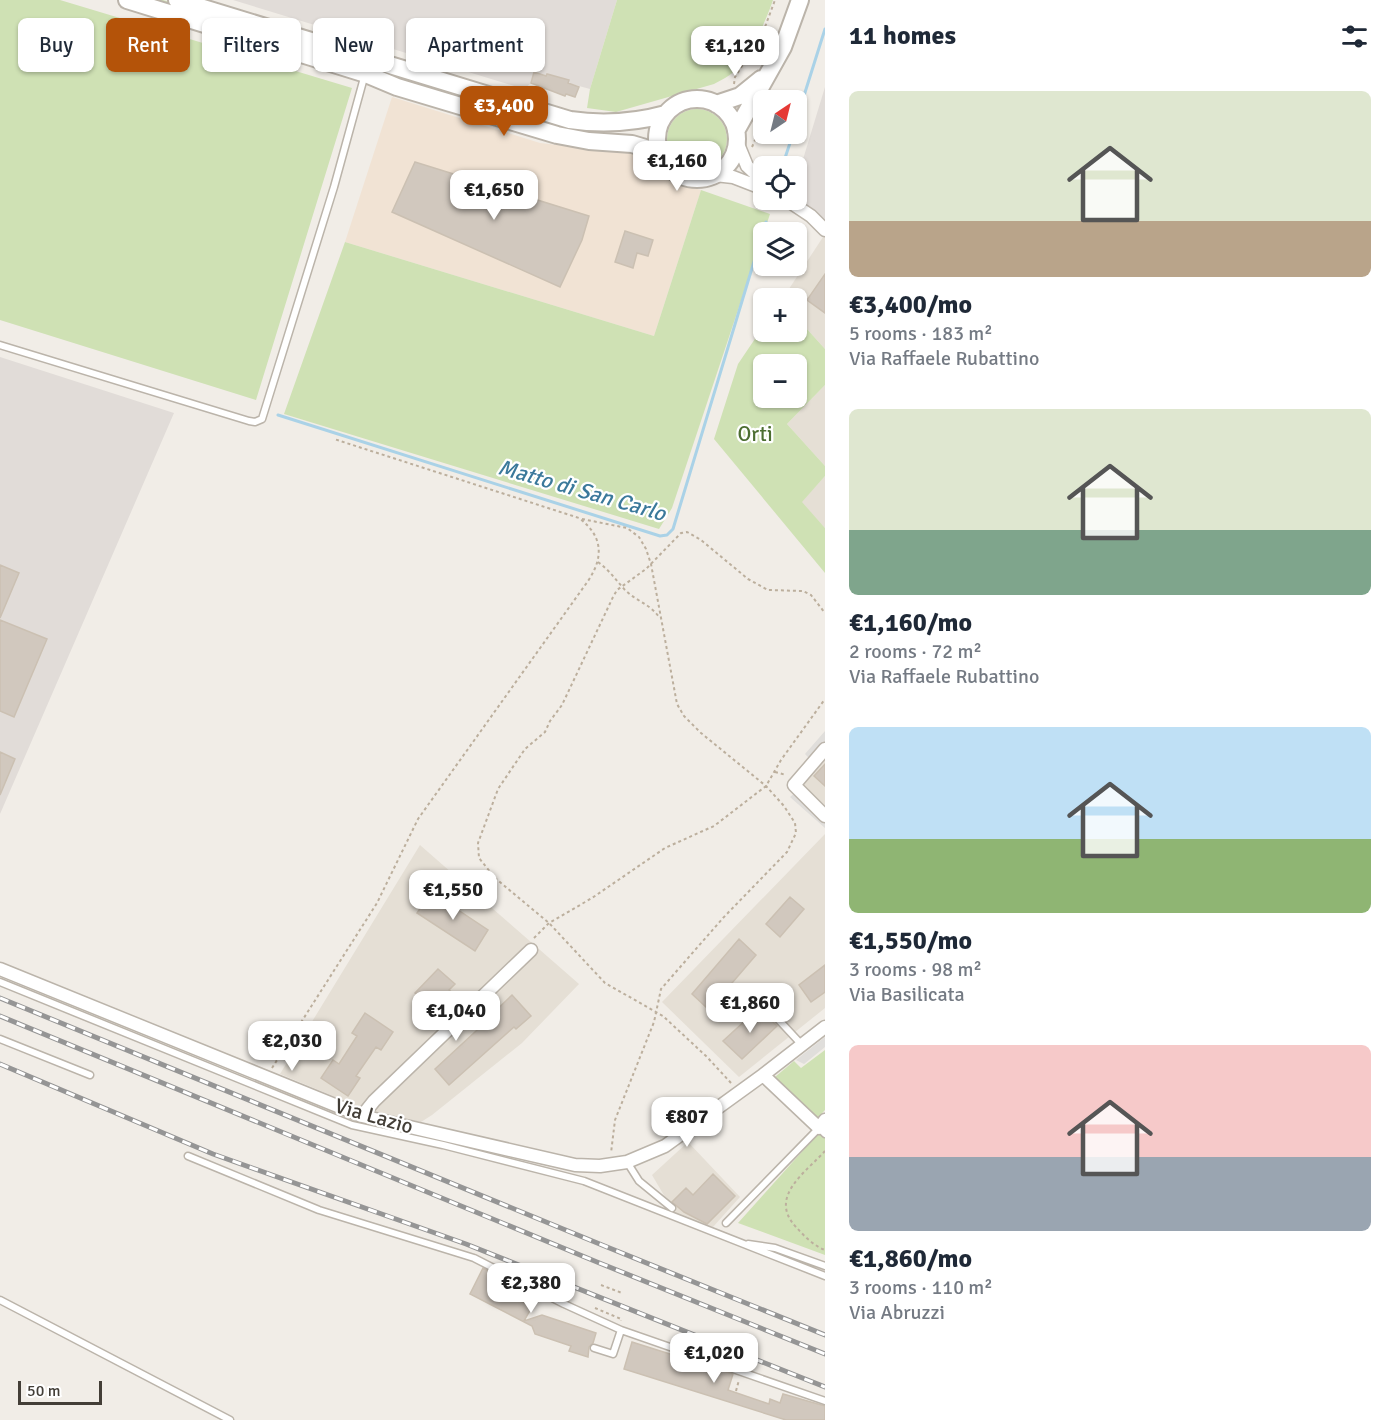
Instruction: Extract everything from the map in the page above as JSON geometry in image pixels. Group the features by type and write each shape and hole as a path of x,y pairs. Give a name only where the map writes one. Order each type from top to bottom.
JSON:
{"street":[{"path":"127,0 366,74 398,87 557,135 589,141 643,146 659,153 672,170 690,179 705,179 715,175 725,168 732,158 737,138 766,75 783,47 800,0"},
{"path":"177,0 570,120 610,124 630,123 666,114"},
{"path":"716,104 740,96 766,75"},
{"path":"659,153 658,133 666,114 676,105 690,100 705,100 716,104 729,116 747,166 753,172"},
{"path":"715,175 733,177 753,185"},
{"path":"802,210 825,230"},
{"path":"825,749 796,781 794,788 825,816"},
{"path":"362,1116 374,1101 531,950"},
{"name":"Via Lazio","path":"0,969 362,1116 561,1163 589,1166 627,1162 665,1146 825,1027"},
{"path":"763,1075 823,1127"}],"lane":[{"path":"0,345 249,421 255,422 262,419 366,74"},
{"path":"0,982 352,1125 443,1145 584,1181 825,1276"},
{"path":"750,989 802,1045"},
{"path":"0,1039 90,1075"},
{"path":"726,1223 823,1127"},
{"path":"188,1156 320,1210 474,1258 621,1330 825,1401"},
{"path":"627,1162 639,1181 672,1208"},
{"path":"736,1242 775,1248 825,1266"},
{"path":"0,1300 230,1420"},
{"path":"594,1348 613,1354 621,1330"}],"path":[{"path":"734,85 735,77 762,35 775,0"},
{"path":"752,154 753,144"},
{"path":"333,439 579,518 613,524 633,531 639,537 651,564 677,704 684,716 701,733 766,786 784,806 795,823 796,833 787,852 723,918 661,989 654,1022 615,1120 611,1165"},
{"path":"266,1078 377,903 418,819 588,581 598,562 599,549 590,526 579,518"},
{"path":"739,1093 684,1034 656,1012 605,983 549,923 495,878 479,858 478,843 498,789 525,749 545,732 562,705 609,603 622,587 651,564 681,533 687,532 701,540 748,579 768,590 803,591 811,595 825,613"},
{"path":"598,562 613,574 626,591 655,610 661,620"},
{"path":"531,950 533,940 549,923 592,898 665,848 714,826 766,786 773,771 825,699"},
{"path":"773,771 783,773 796,781"},
{"path":"825,1151 788,1191 785,1200 785,1211 789,1220 808,1239 825,1250"},
{"path":"601,1285 622,1293"},
{"path":"592,1306 612,1315"}],"shaded area":[{"path":"233,0 617,0 590,89 547,74 546,76 534,73 531,83 524,89 468,72 545,72 545,18 406,18 406,53 394,49 394,18 313,18 313,24 301,21 301,18 292,18"},
{"path":"825,87 825,230 806,210 807,156 804,156"},
{"path":"392,97 540,143 645,155 669,178 701,190 654,336 345,242"},
{"path":"825,234 825,349 807,329 807,288 790,288 797,276 807,276 807,261"},
{"path":"0,357 174,413 0,814"},
{"path":"825,385 825,466 787,424 803,408 807,408 807,403"},
{"path":"825,476 825,528 801,502"},
{"path":"825,731 825,746 812,761 805,754"},
{"path":"825,749 825,816 795,783"},
{"path":"796,792 825,818 825,828 790,797"},
{"path":"825,834 825,1008 739,1077 662,1002"},
{"path":"420,845 579,984 522,1043 421,1122 367,1110 280,1074"},
{"path":"825,1037 825,1047 804,1064 796,1060"},
{"path":"688,1142 740,1197 713,1227 675,1214 652,1175"}],"green space":[{"path":"0,0 60,0 120,18 106,18 106,72 190,72 190,39 202,43 202,72 299,72 352,88 256,400 0,320"},
{"path":"144,0 163,0 221,18 202,18"},
{"path":"617,0 773,0 746,59 735,71 721,80 616,112 587,108 590,89"},
{"path":"301,43 313,47 313,53 301,49"},
{"path":"376,72 394,72 564,125 562,130"},
{"path":"697,109 714,114 722,122 727,139 722,156 714,164 697,169 680,164 672,156 667,139 672,122 680,114"},
{"path":"701,190 753,210 770,214 767,222 753,222 753,265 672,508 659,529 284,414 345,242 654,336"},
{"name":"Orti","path":"807,329 825,349 825,385 807,403 807,354 753,354 753,408 803,408 787,424 825,466 825,476 802,502 825,528 825,573 714,439 738,364 753,342 807,342"},
{"path":"825,1050 825,1110 816,1120 775,1077 794,1061 801,1068"},
{"path":"825,1126 825,1255 738,1223"}],"building":[{"path":"534,72 569,80 568,83 579,87 575,97 566,94 565,96 531,83"},
{"path":"415,162 589,216 582,240 560,287 392,212"},
{"path":"625,231 653,240 648,256 637,253 633,268 615,262"},
{"path":"825,274 825,313 807,300"},
{"path":"0,565 19,573 0,618"},
{"path":"0,620 47,639 14,717 0,711"},
{"path":"0,752 15,759 0,795"},
{"path":"825,764 825,786 814,776"},
{"path":"431,892 488,930 475,951 417,913"},
{"path":"790,897 804,909 780,937 766,924"},
{"path":"739,939 756,955 720,997 706,1007 692,994"},
{"path":"825,965 825,992 811,1002 799,985"},
{"path":"438,969 455,984 449,990 454,994 440,1009 435,1004 432,1008 415,993"},
{"path":"512,995 531,1016 516,1029 514,1027 449,1085 435,1069"},
{"path":"759,1008 777,1026 742,1059 723,1041"},
{"path":"365,1013 393,1032 381,1050 376,1047 356,1076 360,1078 348,1096 321,1078 333,1060 339,1064 357,1036 352,1033"},
{"path":"713,1174 735,1196 707,1224 684,1212 672,1202 686,1188 693,1195"},
{"path":"483,1268 514,1285 509,1295 532,1307 524,1321 542,1315 596,1333 589,1347 588,1357 569,1351 571,1346 535,1334 532,1326 470,1294"},
{"path":"632,1342 733,1374 728,1390 769,1404 770,1399 780,1403 783,1394 825,1406 825,1420 786,1420 624,1369"}],"waterway":[{"name":"Matto di San Carlo","path":"806,90 825,29"},
{"name":"Matto di San Carlo","path":"786,156 790,144"},
{"name":"Matto di San Carlo","path":"278,415 660,536 667,535 673,529 753,265"}],"railway":[{"path":"0,998 825,1335"},
{"path":"0,1016 825,1354"},
{"path":"0,1064 213,1154 466,1244 825,1387"}]}
